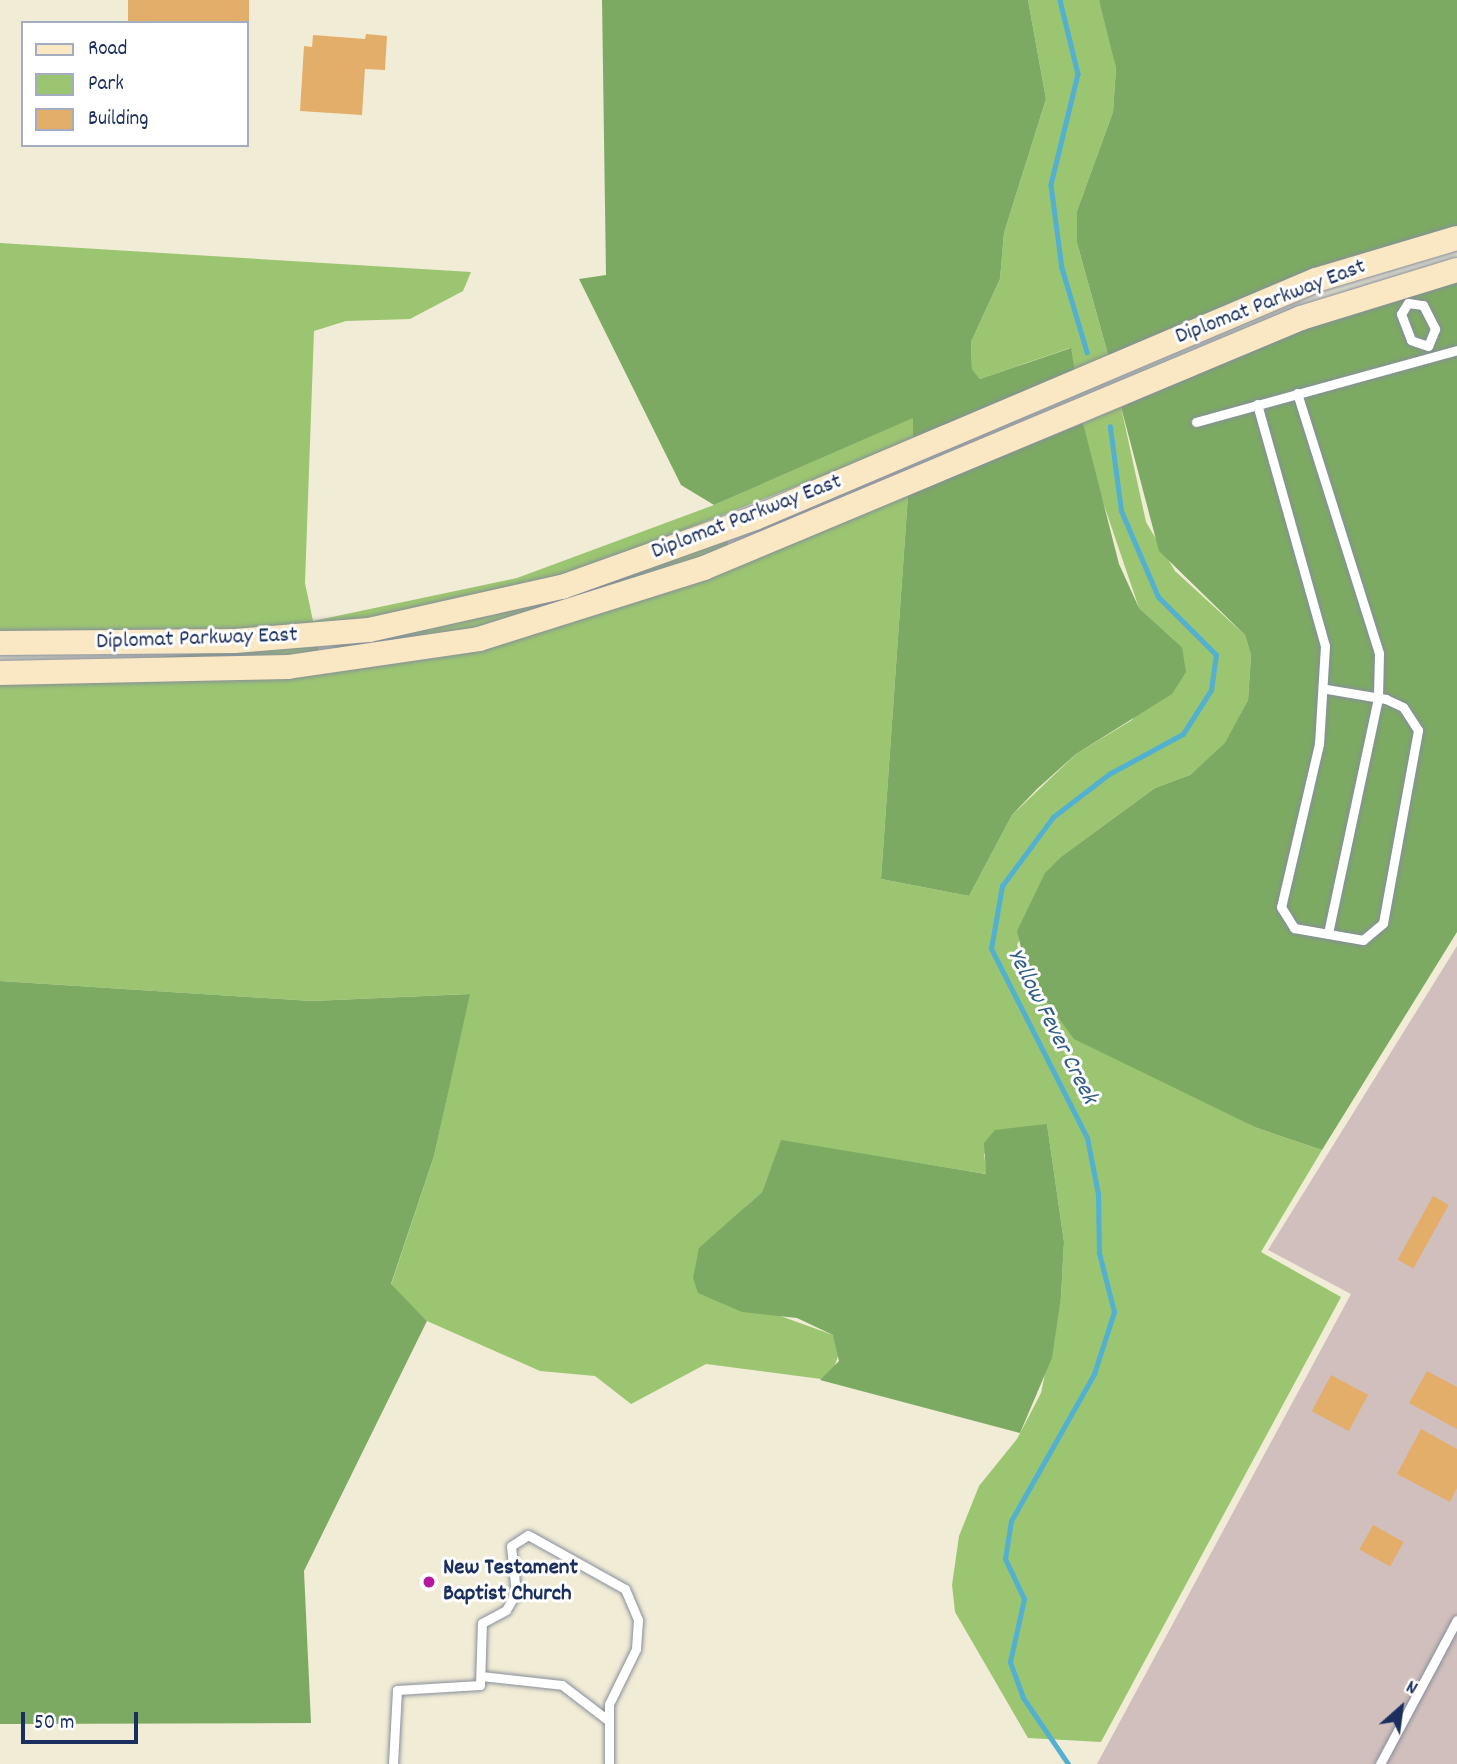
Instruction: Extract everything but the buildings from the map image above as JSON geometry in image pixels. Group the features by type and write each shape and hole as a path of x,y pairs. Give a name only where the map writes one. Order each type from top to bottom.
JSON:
{"main road":[{"name":"Diplomat Parkway East","path":"0,643 326,634 492,606 740,523 1244,310 1392,257 1457,238"},
{"path":"1392,257 1404,294"},
{"name":"Diplomat Parkway East","path":"0,673 328,663 479,639 606,603 751,550 1301,318 1404,294 1457,270"},
{"path":"740,523 751,550"},
{"path":"326,634 328,663"}],"lane":[{"path":"1428,346 1411,340 1401,314 1404,294 1423,304 1434,329 1428,346 1433,359"},
{"path":"1196,422 1433,359 1457,350"},
{"path":"1297,393 1379,653 1378,698 1328,934"},
{"path":"1257,404 1325,646 1326,689 1281,907 1294,928 1363,940 1383,923 1418,730 1403,707 1378,698 1326,689"},
{"path":"393,1764 397,1690 467,1690 480,1685 482,1623 506,1610 516,1592 511,1546 518,1537 538,1536 625,1589 639,1620 636,1649 609,1704 609,1764"},
{"path":"1380,1764 1457,1620"},
{"path":"481,1676 562,1685 609,1721"}],"shaded area":[{"path":"1457,946 1457,1764 1097,1764 1351,1294 1268,1250"}],"green space":[{"path":"602,0 1028,0 1046,99 1004,233 1000,279 971,342 972,369 980,379 1071,348 1075,372 913,441 913,418 714,505 681,485 579,279 606,275"},
{"path":"1028,0 1099,0 1108,23 1116,68 1113,112 1077,211 1077,243 1109,358 1075,372 1070,348 980,379 972,369 971,342 1000,279 1004,233 1046,99"},
{"path":"1099,0 1457,0 1457,229 1109,358 1077,243 1077,211 1113,112 1116,68"},
{"path":"0,243 471,272 463,291 410,319 346,321 314,331 305,583 313,621 517,578 714,505 914,417 913,441 560,578 406,616 280,630 0,634"},
{"path":"1457,279 1457,932 1322,1150 1257,1128 1074,1039 1028,977 1017,931 1045,873 1062,856 1155,788 1190,775 1225,743 1248,700 1251,655 1245,635 1159,551 1121,407 1304,327"},
{"path":"1121,407 1146,522 1175,571 1245,635 1251,655 1248,700 1226,743 1190,775 1155,788 1062,856 1017,945 1028,977 1058,1017 1257,1128 1322,1150 1261,1252 1341,1297 1101,1742 1028,1738 955,1612 952,1585 959,1536 979,1486 1017,1439 1041,1393 1061,1297 1064,1242 1047,1124 984,1154 987,1174 781,1141 762,1192 745,1207 775,1314 833,1335 840,1350 833,1371 821,1379 706,1364 631,1404 595,1376 540,1371 427,1321 391,1285 434,1156 469,994 312,1001 0,981 0,682 287,676 427,658 908,495 881,879 969,896 1012,815 1076,754 1132,720 1182,647 1139,608 1090,464 1083,423"},
{"path":"1083,423 1119,564 1139,608 1182,647 1186,672 1172,694 1076,754 1037,789 1012,815 969,896 881,879 908,495"},
{"path":"726,537 730,549 477,631 336,653 335,642 494,615"},
{"path":"318,643 319,655 2,683 1,671"},
{"path":"0,981 312,1001 470,994 434,1156 391,1284 427,1321 304,1571 311,1723 0,1724"},
{"path":"1047,1124 1064,1242 1061,1297 1052,1358 1020,1433 820,1380 839,1361 833,1335 797,1318 742,1312 698,1293 693,1278 699,1248 762,1192 781,1140 986,1174 984,1143 995,1130"}],"waterway":[{"name":"Yellow Fever Creek","path":"1060,0 1078,74 1051,185 1062,268 1087,352"},
{"path":"1068,1764 1023,1698 1010,1662 1024,1599 1005,1559 1011,1521 1094,1374 1114,1312 1099,1253 1098,1194 1087,1138 991,949 1002,886 1053,817 1109,774 1183,734 1211,690 1216,655 1158,597 1121,511 1110,427"}],"place":[{"name":"New Testament Baptist Church","path":"429,1582"}]}
